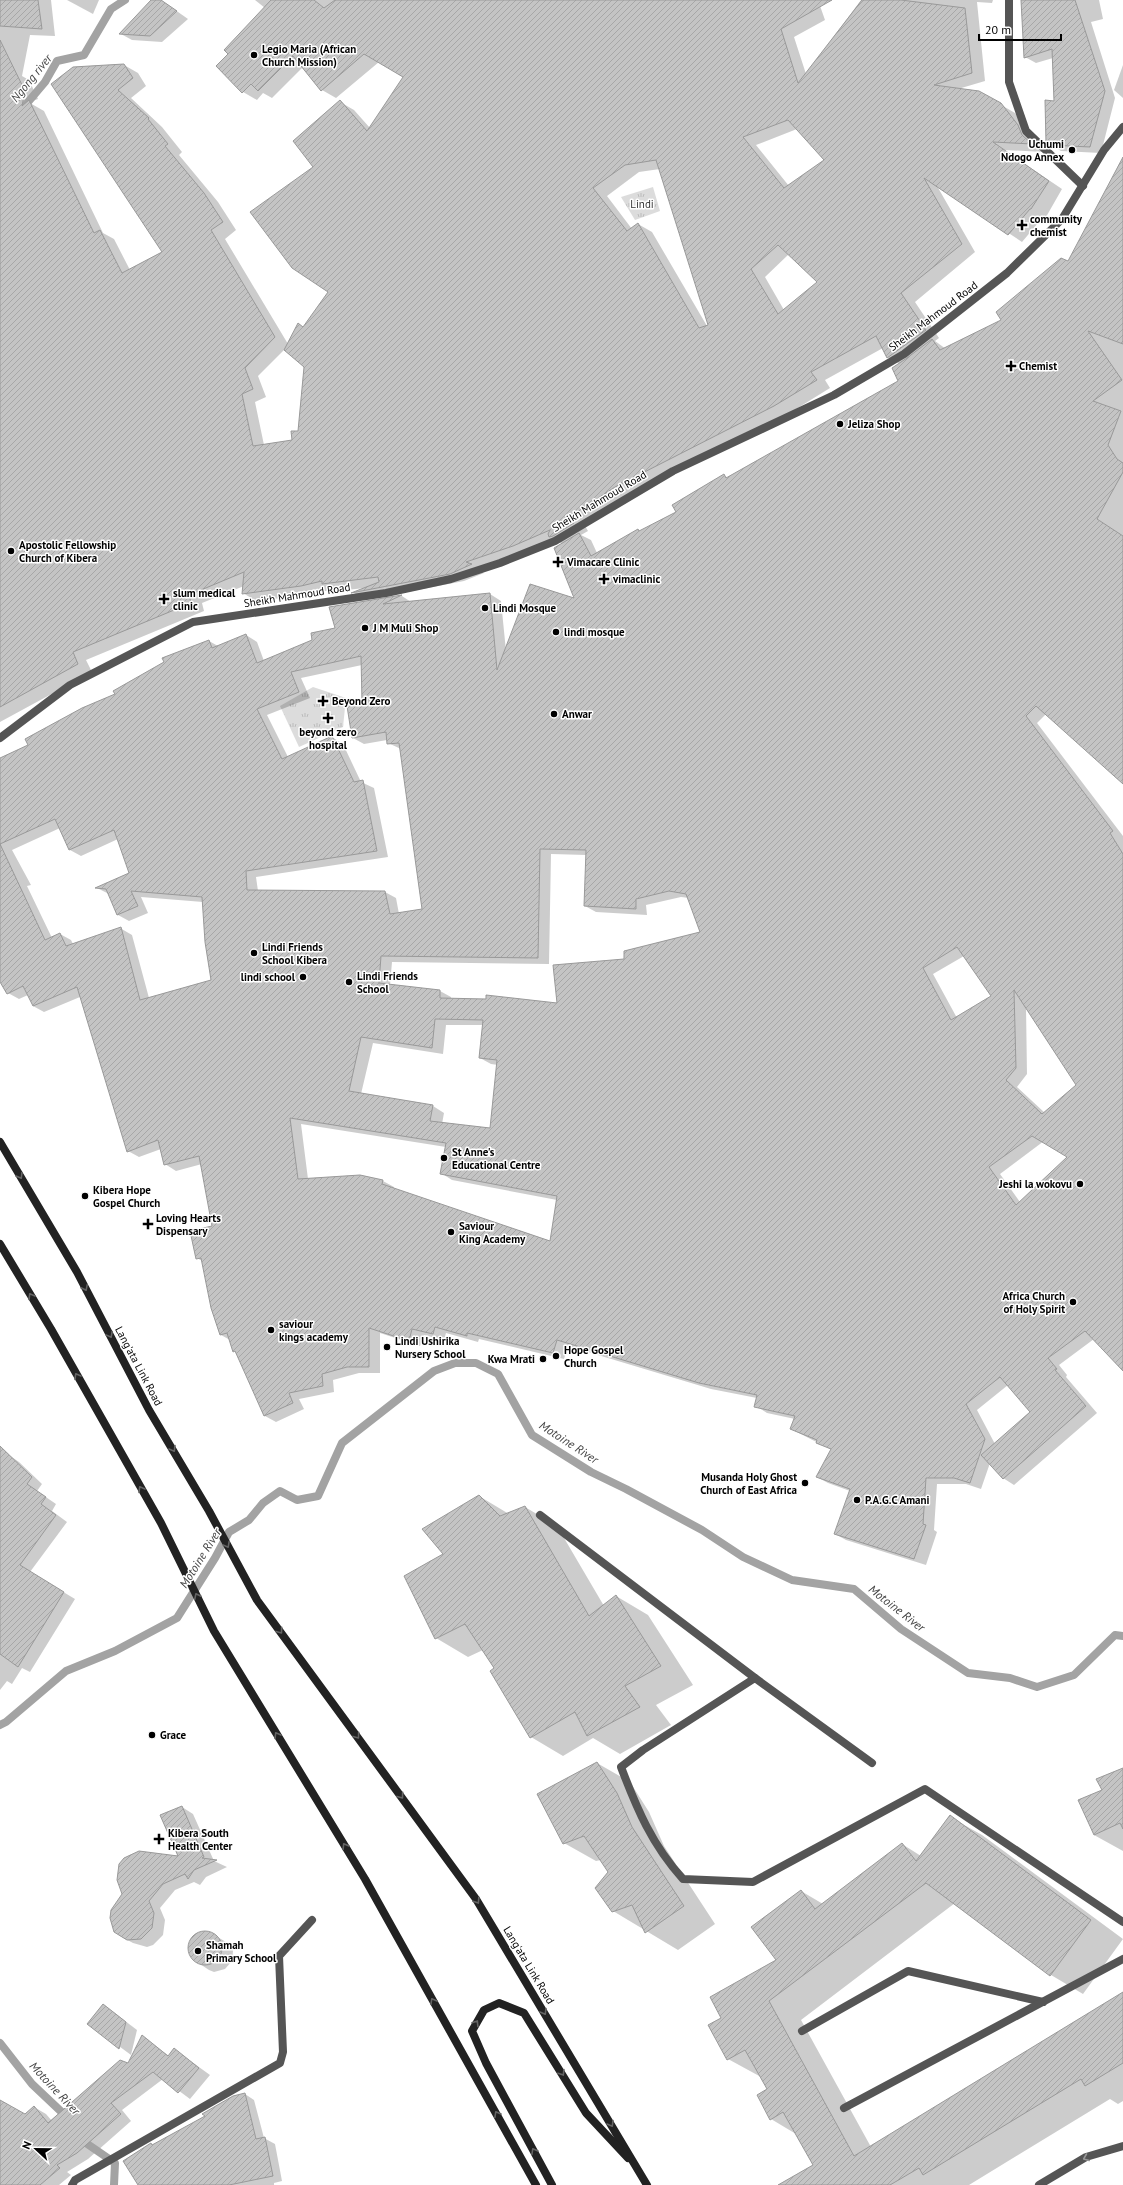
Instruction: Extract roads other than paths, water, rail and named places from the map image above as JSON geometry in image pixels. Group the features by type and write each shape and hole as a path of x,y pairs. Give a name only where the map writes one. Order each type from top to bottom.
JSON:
{"main road":[{"name":"Lang'ata Link Road","path":"0,1142 77,1272 149,1410 209,1511 257,1600 476,1899 647,2185"},
{"path":"0,1244 51,1329 160,1523 214,1631 365,1879 536,2185"},
{"path":"552,2185 486,2063 472,2031 484,2010 499,2003 524,2013 586,2113 639,2170"}],"street":[{"path":"1009,0 1009,82 1026,131 1083,186"},
{"name":"Sheikh Mahmoud Road","path":"0,738 70,685 193,622 386,593 451,579 500,563 555,541 672,471 834,394 904,354 1007,273 1062,219 1104,150 1123,126"},
{"path":"540,1515 755,1678 872,1763"},
{"path":"755,1678 643,1750 621,1767 635,1804 651,1837 670,1865 683,1879 753,1882 925,1789 1123,1922"},
{"path":"72,2185 75,2180 280,2063 283,2052 279,1956 312,1920"},
{"path":"844,2108 1123,1959"},
{"path":"802,2030 908,1971 1043,2002"},
{"path":"1039,2185 1086,2157 1123,2146"}],"waterway":[{"name":"Ngong river","path":"23,108 45,82 57,61 84,55 111,9 125,0"},
{"name":"Motoine River","path":"0,1725 6,1722 66,1671 115,1651 177,1618 215,1558 229,1532 249,1520 263,1503 280,1491 297,1500 318,1496 342,1443 434,1371 455,1363 476,1363 498,1374 532,1435 591,1472 702,1530 743,1557 792,1580 854,1589 901,1629 968,1673 1010,1678 1037,1687 1074,1675 1115,1635 1123,1636"},
{"name":"Motoine River","path":"0,2043 32,2084 69,2119"},
{"name":"Motoine River","path":"81,2137 83,2141 115,2163 114,2185"}],"place":[{"name":"Legio Maria (African Church Mission)","path":"254,55"},
{"name":"Uchumi Ndogo Annex","path":"1072,150"},
{"name":"community chemist","path":"1022,225"},
{"name":"Chemist","path":"1011,366"},
{"name":"Jeliza Shop","path":"840,424"},
{"name":"Apostolic Fellowship Church of Kibera","path":"11,551"},
{"name":"Vimacare Clinic","path":"558,562"},
{"name":"vimaclinic","path":"604,579"},
{"name":"slum medical clinic","path":"164,599"},
{"name":"Lindi Mosque","path":"485,608"},
{"name":"J M Muli Shop","path":"365,628"},
{"name":"lindi mosque","path":"556,632"},
{"name":"Beyond Zero","path":"323,701"},
{"name":"Anwar","path":"554,714"},
{"name":"beyond zero hospital","path":"328,718"},
{"name":"Lindi Friends School Kibera","path":"254,953"},
{"name":"lindi school","path":"303,977"},
{"name":"Lindi Friends School","path":"349,982"},
{"name":"St Anne's Educational Centre","path":"444,1158"},
{"name":"Jeshi la wokovu","path":"1080,1184"},
{"name":"Kibera Hope Gospel Church","path":"85,1196"},
{"name":"Loving Hearts Dispensary","path":"148,1224"},
{"name":"Saviour King Academy","path":"451,1232"},
{"name":"Africa Church of Holy Spirit","path":"1073,1302"},
{"name":"saviour kings academy","path":"271,1330"},
{"name":"Lindi Ushirika Nursery School","path":"387,1347"},
{"name":"Hope Gospel Church","path":"556,1356"},
{"name":"Kwa Mrati","path":"543,1359"},
{"name":"Musanda Holy Ghost Church of East Africa","path":"805,1483"},
{"name":"P.A.G.C Amani","path":"857,1500"},
{"name":"Grace","path":"152,1735"},
{"name":"Kibera South Health Center","path":"159,1839"},
{"name":"Shamah Primary School","path":"198,1951"}],"park label":[{"name":"Lindi","path":"642,204"}]}
